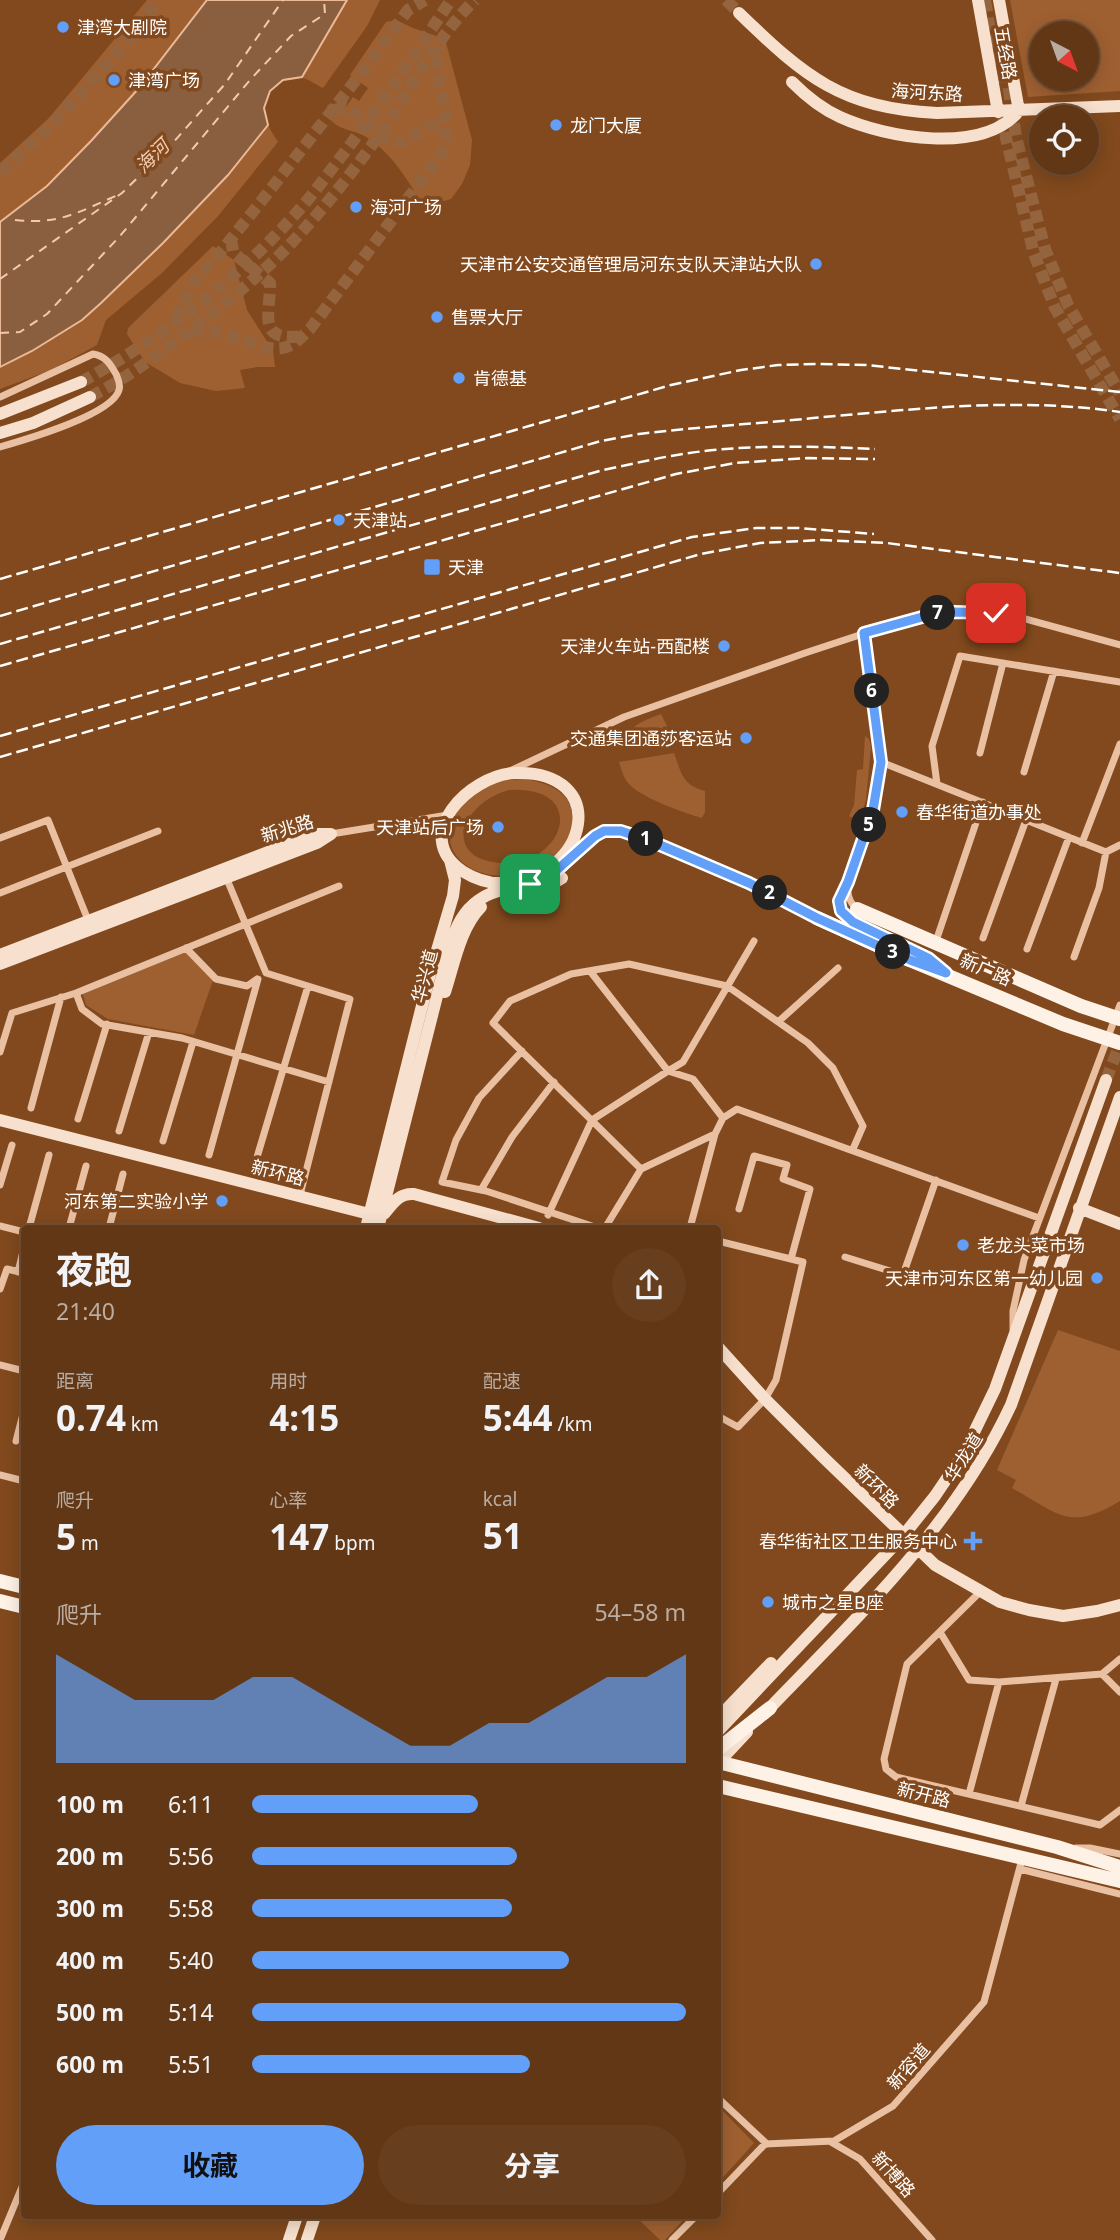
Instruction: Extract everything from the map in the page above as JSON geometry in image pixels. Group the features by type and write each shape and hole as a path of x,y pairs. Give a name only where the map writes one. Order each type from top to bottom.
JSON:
{"main road":[{"name":"五经路","path":"978,0 998,112"},
{"name":"五经路","path":"999,0 1019,111"},
{"name":"海河东路","path":"739,13 810,76 853,99 908,111 998,112 1120,106"},
{"path":"792,82 839,117 893,134 914,137 975,135 1010,121 1019,111"},
{"path":"995,88 999,95 1005,97 1011,94 1015,86"},
{"path":"0,414 81,382"},
{"path":"0,433 33,423 90,397"},
{"path":"519,772 554,781 567,789 576,804 579,820 576,838 557,862 543,872 522,880 491,883 478,880 459,869 450,860 442,837 448,815 464,794 479,783 501,775 519,772"},
{"name":"华兴道","path":"377,1220 450,945 461,919 488,894 547,878 595,836 604,831 621,831"},
{"name":"新广路","path":"621,831 770,892 817,918 910,960 1063,1024 1113,1041"},
{"name":"新兆路","path":"0,955 315,834 331,834"},
{"name":"新兆路","path":"0,964 317,843 331,834"},
{"path":"427,1035 443,998 464,933 478,911 489,902 549,887 597,842 609,837 623,837 687,865 727,875"},
{"name":"华兴道","path":"377,1220 430,974 453,896 455,880 450,860"},
{"name":"新广路","path":"857,909 1081,1006 1118,1014"},
{"path":"721,1728 903,1536 935,1496 964,1452 995,1389 1106,1080"},
{"name":"华龙道","path":"721,1760 918,1550 955,1504 979,1468 1006,1416 1120,1097"},
{"name":"新环路","path":"0,1120 300,1195 377,1220"},
{"path":"377,1220 398,1198 414,1194 528,1225"},
{"path":"1079,1208 1120,1224"},
{"name":"新环路","path":"721,1351 765,1399 935,1565 1000,1602 1063,1616 1120,1605"},
{"path":"0,1581 21,1586"},
{"path":"0,1601 21,1606"},
{"path":"721,1715 784,1651 818,1627"},
{"path":"721,1747 770,1708"},
{"name":"新开路","path":"721,1764 1057,1847 1120,1867"},
{"path":"721,1787 1021,1864 1120,1881"},
{"path":"289,2240 296,2219"},
{"path":"307,2240 315,2219"}],"street":[{"path":"0,397 93,354 102,355 110,364 120,389 115,398 92,413 43,434 0,447"},
{"path":"501,775 624,717 864,633 933,614 986,613 1035,620 1120,645"},
{"path":"857,909 851,903 847,892 848,882 868,827 881,762 864,633"},
{"path":"937,784 932,746 960,656 1120,682"},
{"path":"980,753 1003,663"},
{"path":"1024,772 1054,671"},
{"path":"1082,843 1120,744"},
{"path":"881,762 1106,852 1120,845"},
{"path":"935,943 983,802"},
{"path":"331,834 448,815"},
{"path":"0,838 48,820 88,920"},
{"path":"983,938 1026,820"},
{"path":"0,893 158,831"},
{"path":"1027,949 1069,838"},
{"path":"1074,957 1099,888 1106,852"},
{"path":"226,877 266,973 350,999 300,1195"},
{"path":"848,882 839,901 841,911 847,918 928,958 946,973"},
{"path":"0,1052 12,1013 76,993 339,886"},
{"path":"548,1213 592,1120 683,1062 754,941"},
{"path":"186,948 216,979 247,986 266,973"},
{"path":"641,1169 493,1023 510,1001 571,974 629,964 727,986 808,1043 833,1068 863,1126 853,1149"},
{"path":"778,1021 838,968"},
{"path":"590,971 668,1071 692,1079 723,1118"},
{"path":"209,1156 258,979"},
{"path":"255,1164 308,986"},
{"path":"76,993 82,1009 102,1024 193,1042 329,1082"},
{"path":"31,1108 61,997"},
{"path":"1014,1339 1013,1311 1024,1260 1039,1217 1113,1041 1118,1014"},
{"path":"78,1119 107,1024"},
{"path":"119,1131 149,1032"},
{"path":"163,1141 193,1042"},
{"path":"522,1051 479,1098 456,1140 442,1182 481,1190 588,1225"},
{"path":"481,1190 512,1137 554,1082"},
{"path":"691,1225 715,1134 723,1118 737,1109 1039,1217"},
{"path":"607,1225 641,1169 715,1134"},
{"path":"0,1185 12,1145"},
{"path":"30,1225 49,1155"},
{"path":"739,1209 754,1156 788,1165 783,1179 810,1189 791,1259"},
{"path":"70,1225 86,1166"},
{"path":"110,1225 123,1174"},
{"path":"845,1257 903,1275 936,1180"},
{"path":"0,1226 21,1231"},
{"path":"721,1242 803,1262 776,1380 765,1399 738,1427 721,1418"},
{"path":"0,1289 7,1269 21,1272"},
{"path":"0,1365 21,1370"},
{"path":"16,1441 21,1422"},
{"path":"0,1475 21,1480"},
{"path":"981,1591 907,1664 884,1759 886,1769 895,1777 1100,1825 1120,1810"},
{"path":"940,1632 969,1679 999,1682 1102,1674 1120,1659"},
{"path":"1102,1674 1120,1692"},
{"path":"1021,1806 1056,1679"},
{"path":"968,1794 999,1682"},
{"path":"1057,1847 1090,1848 1120,1854"},
{"path":"1021,1864 1120,1894"},
{"name":"新容道","path":"834,2141 893,2106 984,2002 1021,1864"},
{"path":"721,2101 765,2144"},
{"path":"721,2190 765,2144 834,2141"},
{"name":"新博路","path":"834,2141 860,2159 932,2240"},
{"path":"0,2240 21,2189"},
{"path":"672,2240 693,2219"}],"shaded area":[{"path":"147,0 380,0 367,26 323,88 295,77 282,82 271,91 264,111 267,123 278,142 218,216 162,273 106,320 97,345 51,370 0,389 0,163 49,118"},
{"path":"1010,0 1120,0 1120,91 1028,97"},
{"path":"396,20 445,39 472,140 470,165 462,184 451,199 430,205 423,204 384,151 366,137 335,124 328,114 327,106 331,103 343,111 353,97 359,101 368,88 350,75 386,22"},
{"path":"213,246 234,260 247,310 273,351 275,367 240,370 245,388 216,391 180,383 145,362 127,334 128,328"},
{"path":"661,714 674,740 620,749 631,730 641,722"},
{"path":"865,736 871,747 866,799 860,822 849,816 854,805 857,770 863,769"},
{"path":"674,753 687,781 705,791 705,812 702,818 665,805 637,791 627,781 619,762"},
{"path":"523,779 554,788 568,801 572,810 572,821 564,845 548,863 530,872 497,876 467,866 456,855 451,844 453,820 460,809 480,790 492,784","holes":["509,790 535,792 551,800 559,812 559,827 553,841 540,853 522,861 500,863 481,859 470,851 464,841 464,830 479,806"]},
{"path":"183,950 213,980 194,1035 108,1019 86,1005 81,988"},
{"path":"1058,1330 1120,1351 1120,1501 1088,1516 1064,1516 1053,1512 1012,1488 1016,1480 997,1470"},
{"path":"721,2109 754,2143 721,2180"},
{"path":"638,2219 684,2219 665,2240 660,2240"}],"water":[{"name":"海河","path":"207,0 347,0 302,77 283,80 270,91 264,108 268,125 228,175 163,243 82,320 0,367 0,222 47,186 91,141 139,88"}],"ferry route":[{"path":"0,279 122,193 171,145 225,84 283,0"},
{"path":"0,333 20,332 47,314 120,236 250,80 291,36 325,14 324,0"},
{"path":"15,220 57,219 118,195"}],"tunnel":[{"path":"0,172 84,90 158,0"},
{"path":"176,318 196,278 215,259 263,199 408,10 425,0"},
{"path":"81,382 143,345 172,324 256,255 310,197 399,77 451,0"},
{"path":"90,397 130,374 180,338 246,286 284,251 340,188 392,117 436,47 475,0"},
{"path":"726,0 739,13"},
{"path":"985,0 1000,89"},
{"path":"192,332 218,332 267,348 279,348 292,345 310,329 442,153 446,119 439,81 437,47"},
{"path":"1006,70 1016,137 1045,249 1068,305 1120,393"},
{"path":"334,110 345,107 351,109 391,140 407,140 434,126 440,128 446,137"},
{"path":"1003,114 1006,138 1034,254 1055,308 1120,419"},
{"path":"231,239 236,255 270,283 268,314 271,330 277,335 287,337 302,336"},
{"path":"1106,1080 1120,1044"}],"railway":[{"path":"0,579 671,385 741,370 778,365 866,365 1120,392"},
{"path":"0,616 601,441 639,434 966,406 1043,405 1120,412"},
{"path":"0,644 603,470 701,451 750,447 875,449"},
{"path":"0,666 676,474 735,463 808,458 875,459"},
{"path":"0,736 692,537 756,528 799,528 874,534"},
{"path":"0,757 701,554 760,543 822,540 887,543 1120,573"}],"place":[{"name":"津湾大剧院","path":"63,27"},
{"name":"津湾广场","path":"114,80"},
{"name":"龙门大厦","path":"556,125"},
{"name":"海河广场","path":"356,207"},
{"name":"天津市公安交通管理局河东支队天津站大队","path":"816,264"},
{"name":"售票大厅","path":"437,317"},
{"name":"肯德基","path":"459,378"},
{"name":"天津站","path":"339,520"},
{"name":"天津","path":"432,567"},
{"name":"天津火车站-西配楼","path":"724,646"},
{"name":"交通集团通莎客运站","path":"746,738"},
{"name":"春华街道办事处","path":"902,812"},
{"name":"天津站后广场","path":"498,827"},
{"name":"河东第二实验小学","path":"222,1201"},
{"name":"老龙头菜市场","path":"963,1245"},
{"name":"天津市河东区第一幼儿园","path":"1097,1278"},
{"name":"春华街社区卫生服务中心","path":"973,1541"},
{"name":"城市之星B座","path":"768,1602"}],"route":[{"path":"530,884 550,876 566,864 586,842 604,831 631,833 749,883 817,918 910,960 946,973 928,958 853,922 841,911 839,901 873,810 881,762 864,633 933,614 996,613"}]}
